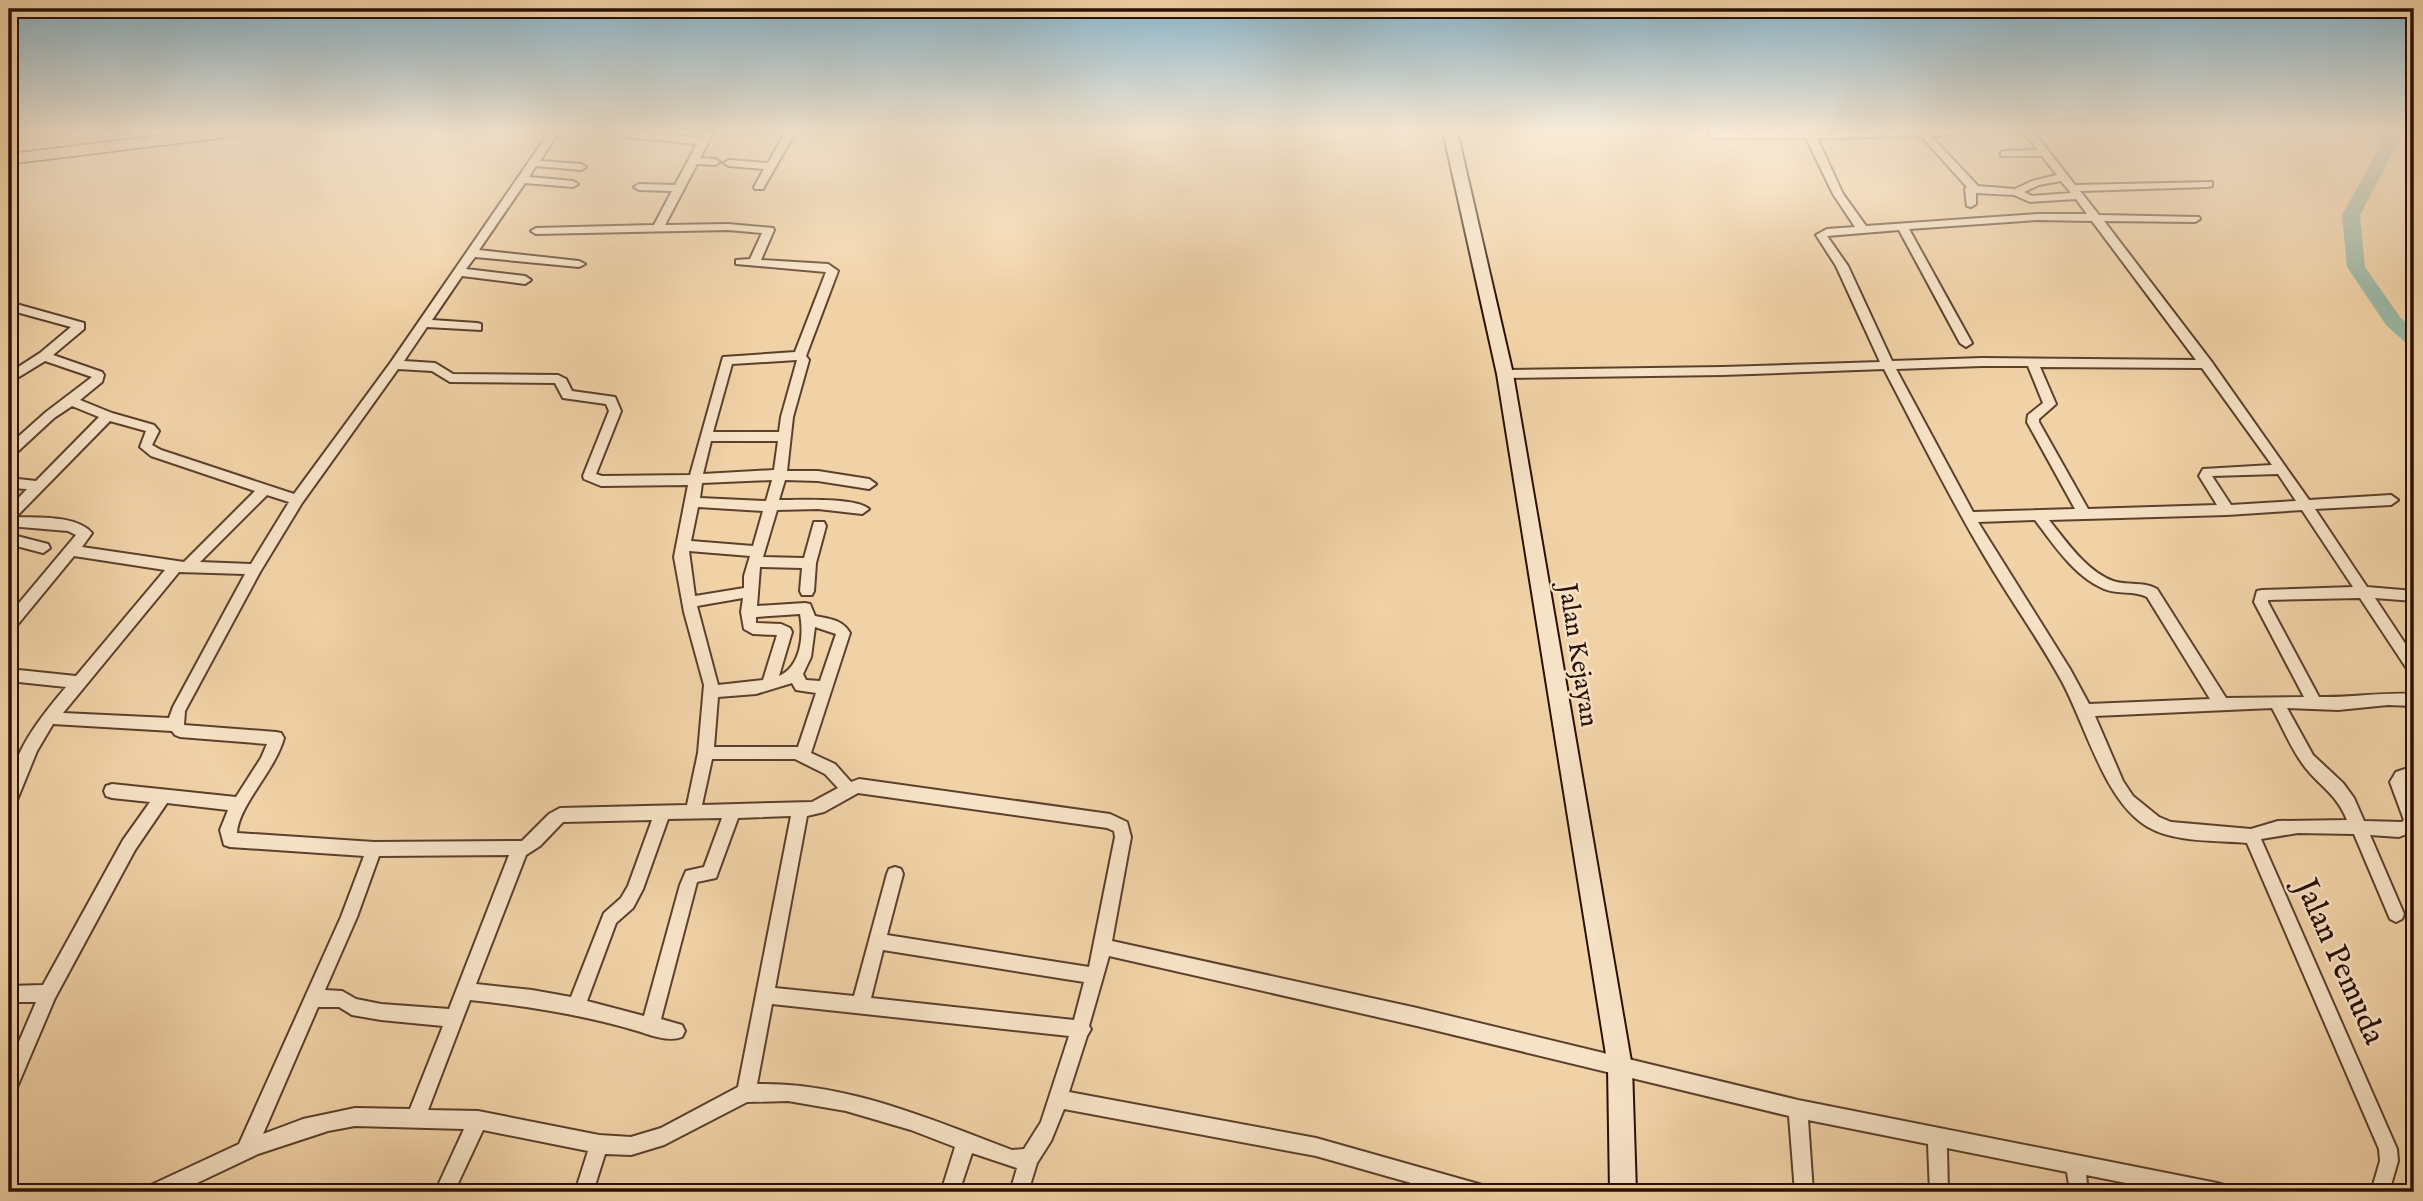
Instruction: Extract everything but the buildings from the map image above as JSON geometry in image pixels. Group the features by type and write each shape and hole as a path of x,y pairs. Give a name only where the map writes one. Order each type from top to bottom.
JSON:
{"main road":[{"name":"Jalan Kejayan","path":"1463,187 1505,374 1620,1067 1623,1192"}],"street":[{"path":"516,187 297,500 255,569 178,711 176,725 180,731 276,738 267,764 228,829 229,838 234,842 374,849 520,848 531,845 546,826 560,815 800,810 823,806 848,789 873,786 1110,821 1121,827 1123,837 1103,947 1082,1029 1042,1144 1029,1158 1019,1192"},
{"path":"641,187 677,188 657,229"},
{"path":"1835,187 1863,230"},
{"path":"2016,192 2027,187"},
{"path":"1971,204 1969,190 2016,192 2030,199 2070,187"},
{"path":"2070,187 2207,364 2306,504 2414,668"},
{"path":"2195,219 2037,217 1824,232 1821,235 1843,269 1888,366 1969,517 2054,654 2085,710 2117,785 2137,811 2153,822 2171,829 2252,836 2256,832 2276,827 2399,830 2407,828 2412,822 2398,782 2401,777 2414,773"},
{"path":"536,231 727,227 769,230 770,234 754,263"},
{"path":"1903,228 1966,343"},
{"path":"471,253 579,264"},
{"path":"740,262 832,269 800,356 803,360 787,417 780,475 756,557 749,592 748,612 751,627 786,632 769,684"},
{"path":"458,272 525,280"},
{"path":"9,306 79,326 44,356 9,379"},
{"path":"422,323 477,327"},
{"path":"9,452 50,415 98,379 98,375 44,356"},
{"path":"693,812 706,752 711,691 682,566 695,479 727,360 800,356"},
{"path":"1505,374 2033,363 2207,364"},
{"path":"2033,363 2050,404 2032,418 2033,422 2084,514"},
{"path":"394,365 435,367 445,377 466,380 558,379 567,395 606,399 615,406 608,431 590,470 592,479 623,482 780,475 818,476 869,484"},
{"path":"71,401 108,416 150,428 153,430 146,447 156,453 297,500"},
{"path":"9,518 108,416"},
{"path":"705,437 785,436"},
{"path":"2227,510 2205,476 2208,472 2281,469"},
{"path":"9,483 40,486"},
{"path":"9,800 30,748 49,718 78,682 181,567 265,489"},
{"path":"1969,517 2227,510 2391,500"},
{"path":"693,502 818,505 862,509"},
{"path":"2038,515 2066,551 2101,580 2110,586 2142,588 2152,593 2222,705"},
{"path":"9,518 70,526 84,532 9,625"},
{"path":"807,591 809,563 819,526"},
{"path":"9,539 43,548"},
{"path":"684,546 809,563"},
{"path":"71,550 181,567 255,569"},
{"path":"690,603 749,592"},
{"path":"2315,704 2261,602 2262,595 2365,592 2414,596"},
{"path":"711,691 769,684 796,674 801,666 806,649 808,620 805,608 748,612"},
{"path":"803,755 843,637 843,629 808,620"},
{"path":"780,649 806,649"},
{"path":"796,674 801,685 826,687"},
{"path":"9,675 78,682"},
{"path":"2085,710 2276,702 2315,704 2388,699 2414,701"},
{"path":"2276,702 2308,760 2343,795 2396,914"},
{"path":"49,718 176,725"},
{"path":"706,752 792,752 830,769 848,789"},
{"path":"112,791 241,804"},
{"path":"9,1086 48,993 129,845 162,797"},
{"path":"746,1093 800,810"},
{"path":"650,1027 688,885 692,876 710,873 732,811"},
{"path":"576,1007 610,918 627,903 635,889 662,813"},
{"name":"Jalan Pemuda","path":"2252,836 2388,1149 2389,1161 2380,1192"},
{"path":"416,1118 520,848"},
{"path":"247,1148 349,917 374,849"},
{"path":"860,1005 895,874"},
{"path":"877,941 1095,976"},
{"path":"1103,947 1417,1017 1798,1109 2075,1164 2164,1187 2217,1192"},
{"path":"464,991 524,997 676,1031"},
{"path":"9,993 48,993"},
{"path":"766,995 1082,1029"},
{"path":"313,998 342,999 352,1007 381,1012 453,1018"},
{"path":"158,1192 247,1148 311,1125 337,1119 355,1117 478,1120 599,1144 631,1146 664,1136 746,1093 788,1092 846,1102 911,1121 1012,1159 1029,1158"},
{"path":"1058,1098 1316,1147 1475,1192"},
{"path":"1798,1109 1804,1192"},
{"path":"444,1192 478,1120"},
{"path":"1937,1136 1939,1192"},
{"path":"950,1192 966,1143"},
{"path":"584,1192 599,1144"},
{"path":"2075,1164 2079,1192"}],"waterway":[{"path":"2366,187 2351,215 2356,267 2393,321 2414,340"}]}
